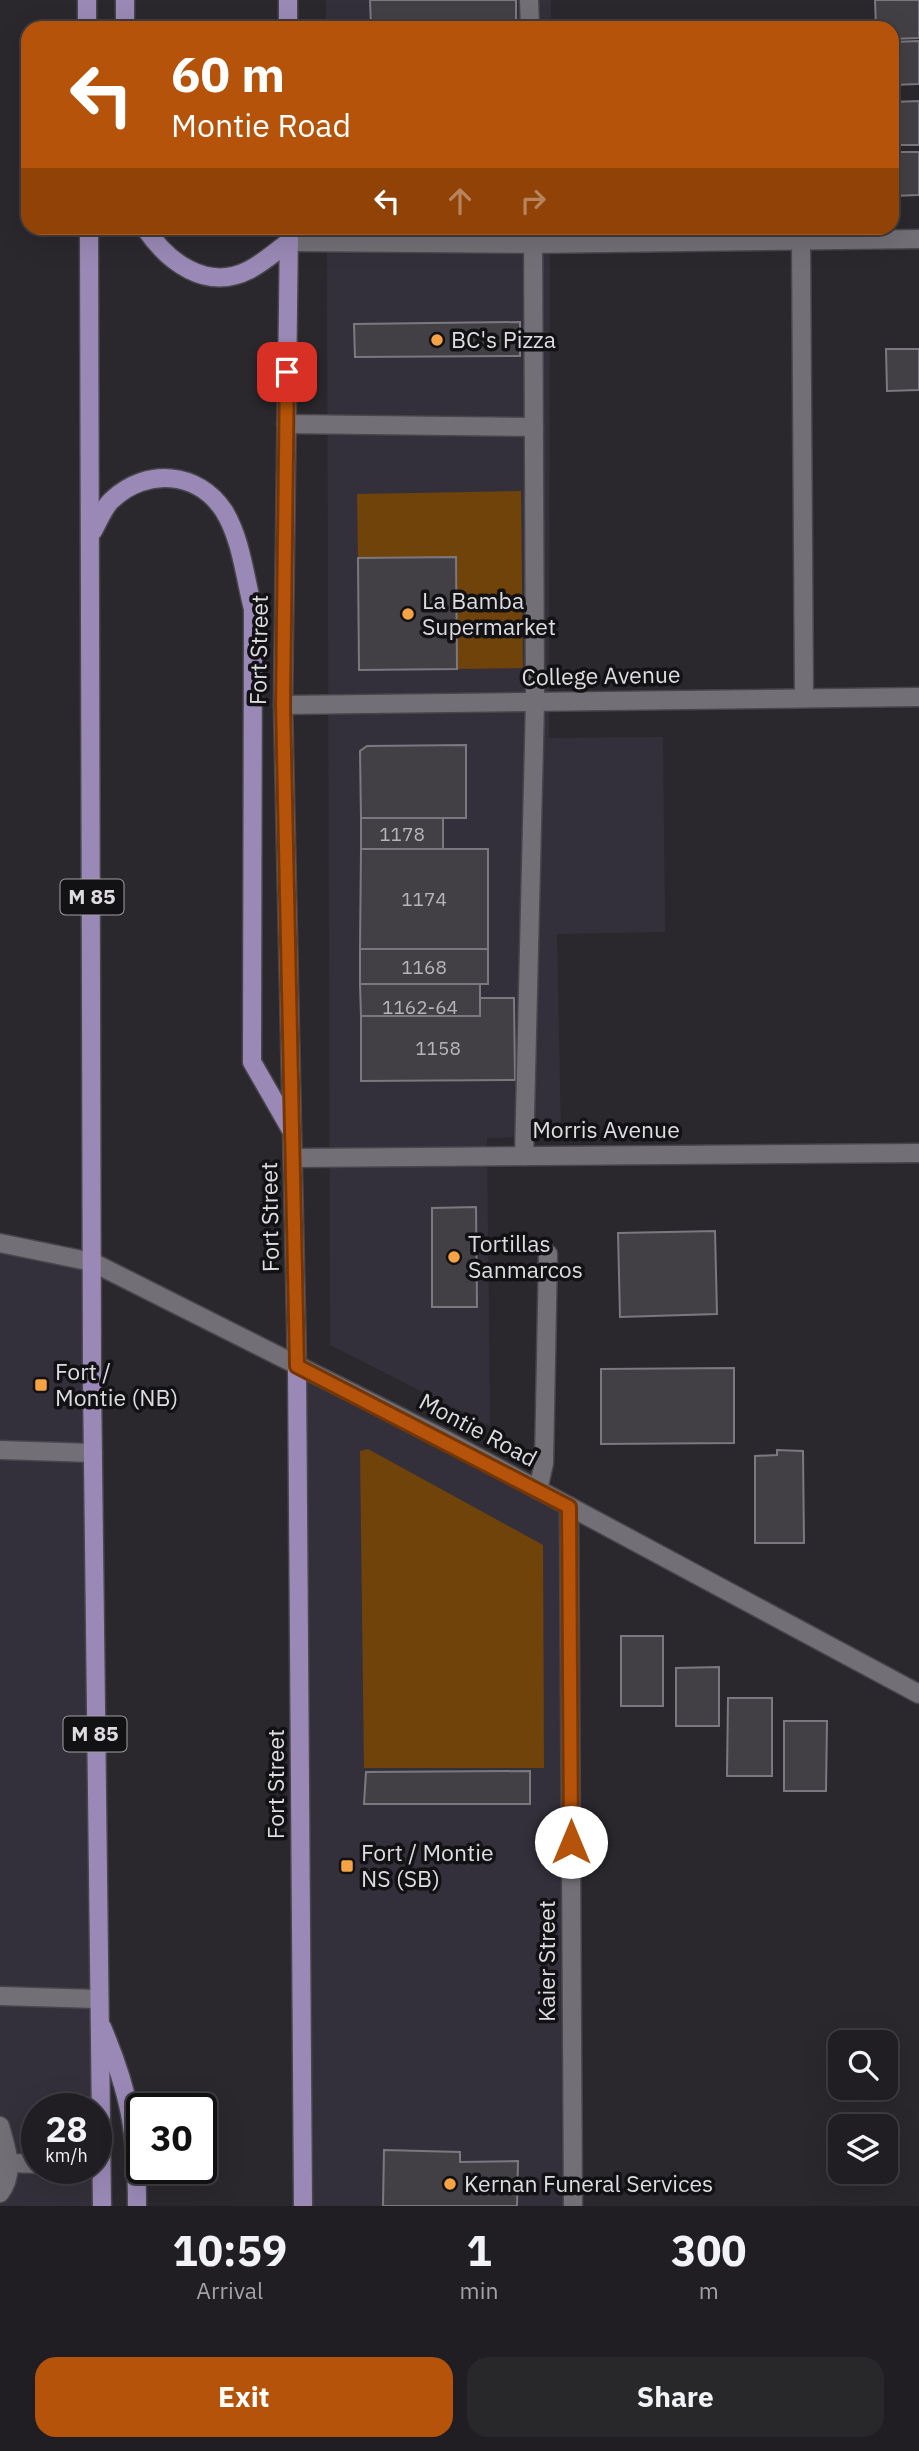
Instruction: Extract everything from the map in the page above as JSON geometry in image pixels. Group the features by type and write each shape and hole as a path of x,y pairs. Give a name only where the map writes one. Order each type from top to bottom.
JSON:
{"main road":[{"path":"87,0 87,21"},
{"path":"125,0 125,21"},
{"path":"288,0 288,21"},
{"name":"M 85","path":"89,235 98,2093"},
{"path":"150,235 160,250 182,268 206,276 230,276 248,271 289,235"},
{"name":"Fort Street","path":"289,235 283,705 297,1366 303,2206"},
{"path":"92,533 111,500 139,480 172,476 200,487 216,503 223,511 236,541 253,609 252,1062 293,1133"},
{"path":"97,2008 122,2075 132,2111 137,2158 137,2206"},
{"name":"M 85","path":"100,2184 102,2206"}],"street":[{"path":"529,0 530,21"},
{"path":"289,235 919,239"},
{"path":"524,1156 535,702 533,236"},
{"path":"801,240 800,413 804,698"},
{"path":"286,425 534,427"},
{"name":"College Avenue","path":"283,705 919,697"},
{"name":"Morris Avenue","path":"293,1157 919,1153"},
{"name":"Montie Road","path":"0,1243 92,1262 538,1490 919,1694"},
{"path":"538,1490 544,1463 548,1254"},
{"path":"0,1450 93,1452"},
{"name":"Kaier Street","path":"569,1507 573,2206"},
{"path":"0,1996 97,2008"},
{"path":"0,2126 10,2163 5,2186 0,2193"},
{"path":"10,2163 21,2163"}],"shaded area":[{"path":"326,0 551,0 551,21 326,21"},
{"path":"327,235 550,235 549,738 663,737 665,932 557,934 561,1136 487,1138 490,1426 330,1345"},
{"path":"521,491 523,668 457,669 456,557 358,558 357,494"},
{"path":"0,1243 92,1262 101,2093 21,2093 21,2184 102,2184 102,2206 0,2206"},
{"path":"297,1366 569,1506 573,2206 303,2206"},
{"path":"368,1449 543,1545 544,1768 364,1768 360,1451"}],"building":[{"path":"370,0 516,0 516,21 371,21"},
{"path":"875,0 919,0 919,38 899,39 899,21 876,21"},
{"path":"919,41 919,84 899,85 899,42"},
{"path":"919,101 919,145 899,145 899,102"},
{"path":"899,152 919,152 919,195 899,196"},
{"name":"BC's Pizza","path":"520,322 520,356 355,357 354,324"},
{"path":"886,349 919,349 919,390 887,391"},
{"name":"La Bamba Supermarket","path":"456,557 457,669 359,670 358,558"},
{"path":"466,745 466,818 361,818 360,751 367,746"},
{"path":"361,818 443,818 443,849 361,849"},
{"path":"361,849 488,849 488,949 360,949"},
{"path":"360,949 488,949 488,984 360,984"},
{"path":"360,984 480,984 480,1016 361,1016"},
{"path":"480,998 514,998 515,1080 361,1081 361,1016 480,1016"},
{"name":"Tortillas Sanmarcos","path":"476,1207 477,1307 432,1307 432,1208"},
{"path":"715,1231 717,1314 620,1317 618,1233"},
{"path":"734,1368 734,1443 601,1444 601,1369"},
{"path":"777,1450 803,1451 804,1543 755,1543 755,1456 777,1455"},
{"path":"621,1636 663,1636 663,1706 621,1706"},
{"path":"719,1667 719,1726 676,1726 676,1668"},
{"path":"728,1698 772,1698 772,1776 727,1776"},
{"path":"784,1721 827,1721 826,1791 784,1791"},
{"path":"530,1771 530,1804 364,1804 366,1772"},
{"name":"Kernan Funeral Services","path":"384,2150 460,2152 460,2162 518,2161 517,2206 383,2206"}],"place":[{"name":"BC's Pizza","path":"437,340"},
{"name":"La Bamba Supermarket","path":"408,614"},
{"name":"Tortillas Sanmarcos","path":"454,1257"},
{"name":"Fort / Montie (NB)","path":"41,1385"},
{"name":"Fort / Montie NS (SB)","path":"347,1866"},
{"name":"Kernan Funeral Services","path":"450,2184"}],"route":[{"path":"287,372 283,705 297,1366 442,1438 569,1507 571,1842"}]}
